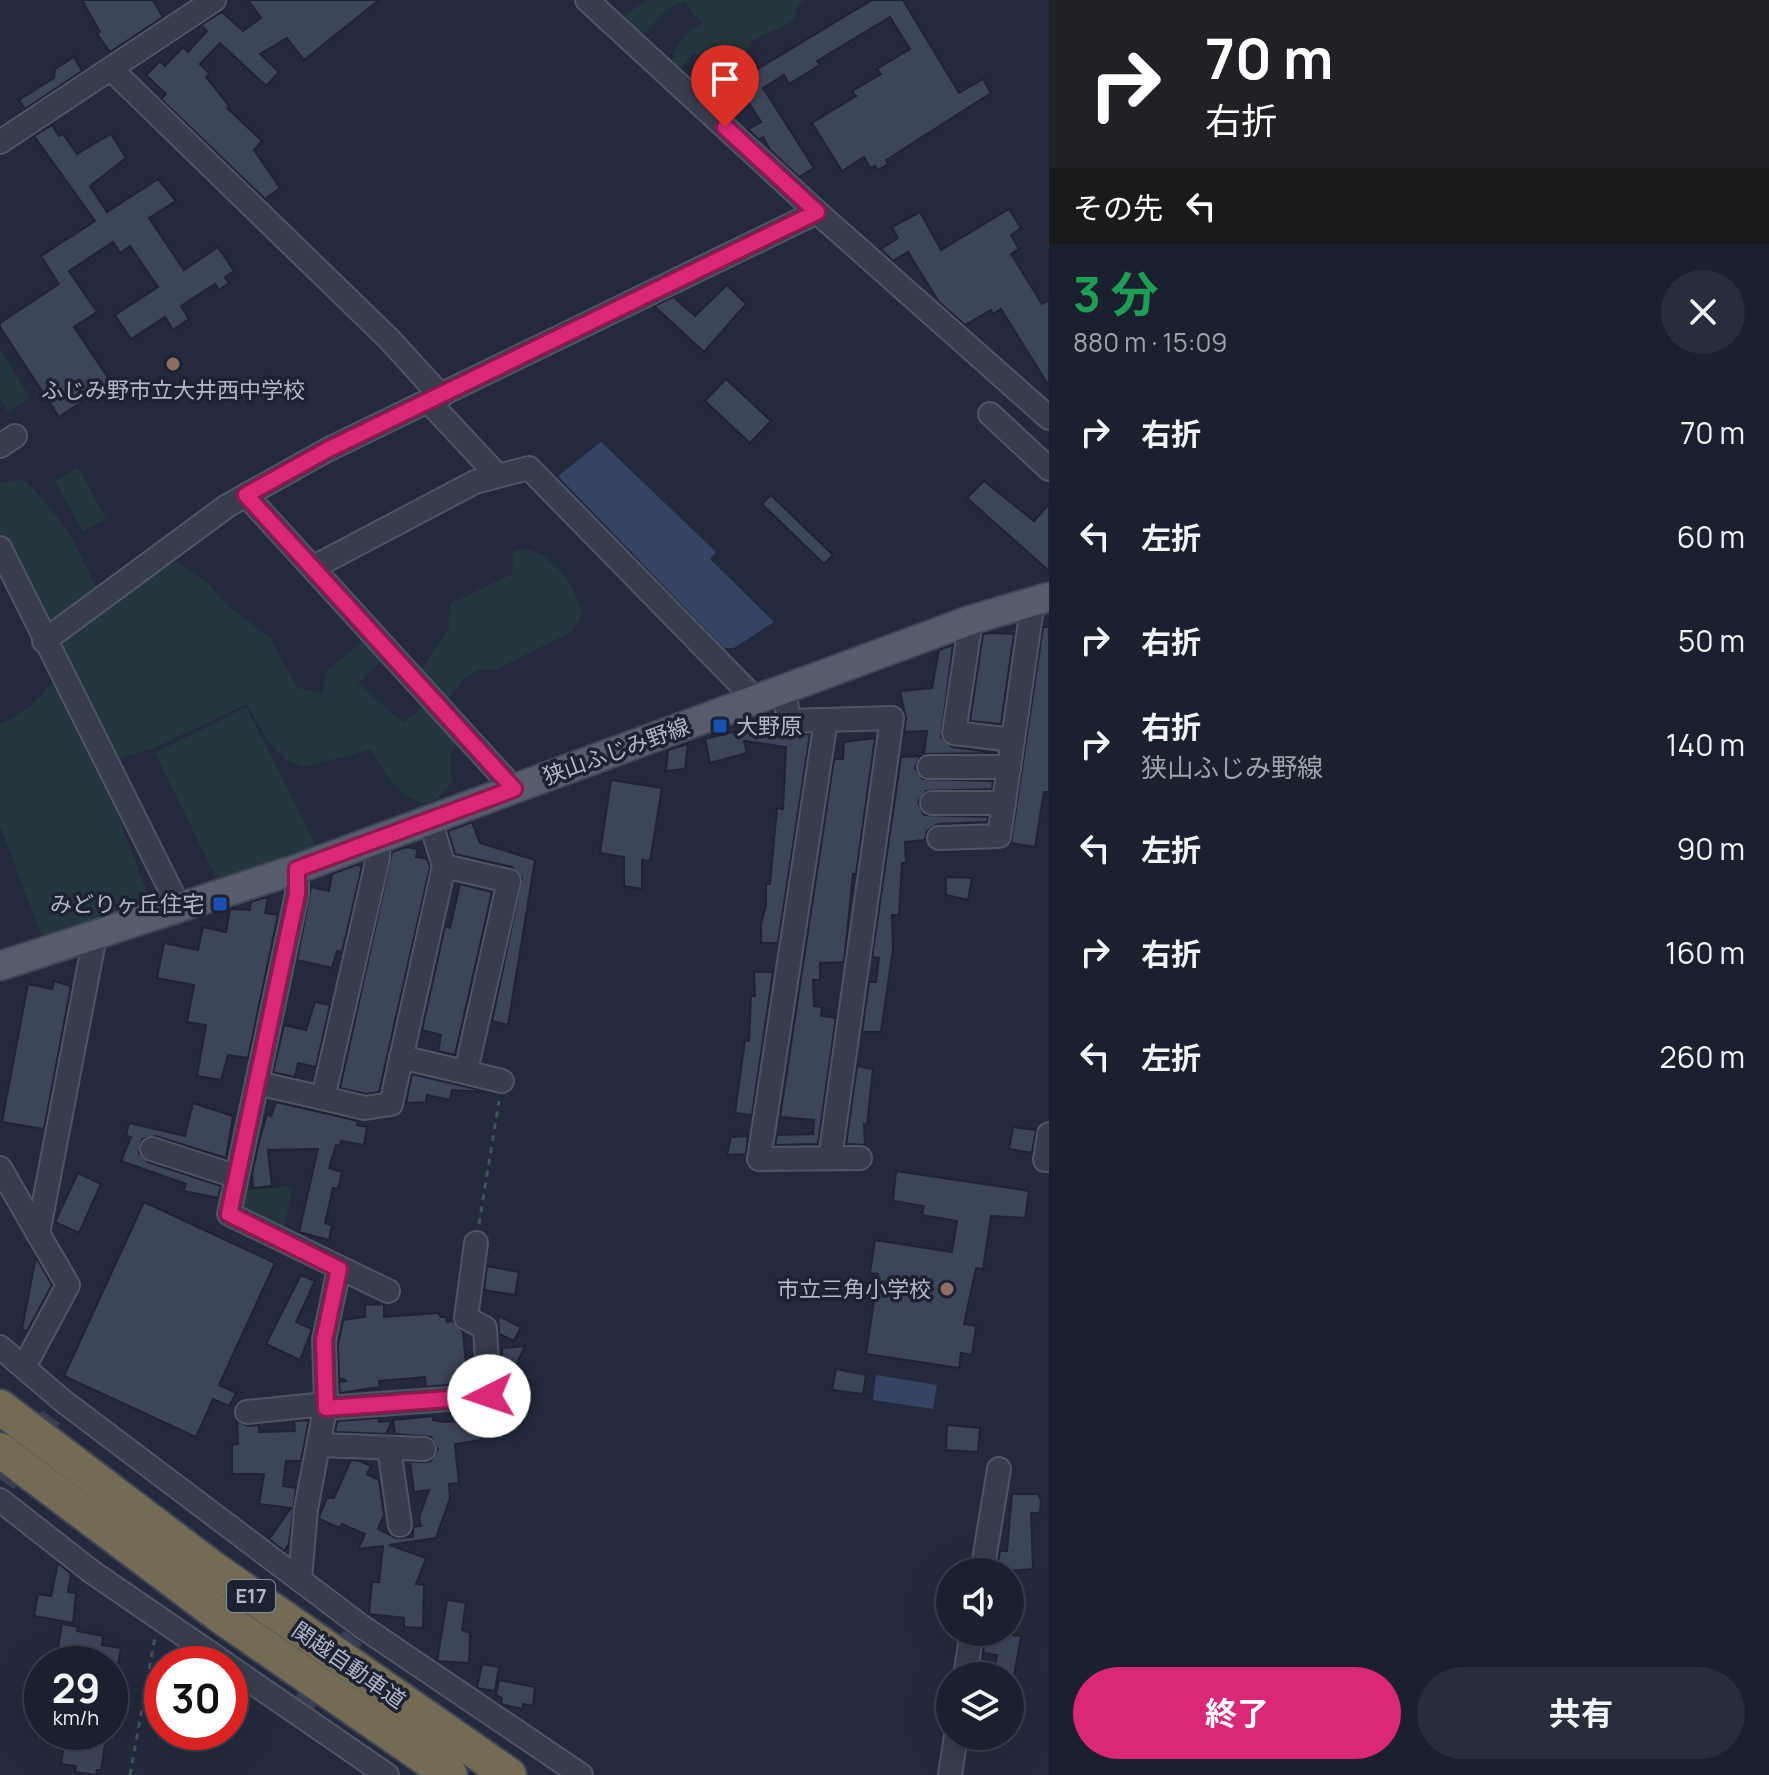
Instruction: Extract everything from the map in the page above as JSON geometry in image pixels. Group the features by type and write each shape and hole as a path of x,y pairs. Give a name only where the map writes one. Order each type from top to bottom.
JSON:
{"highway":[{"name":"関越自動車道","path":"0,1407 215,1570 509,1775"},
{"name":"関越自動車道","path":"0,1450 222,1617 450,1775"}],"main road":[{"name":"狭山ふじみ野線","path":"0,966 297,869 785,687 971,620 1041,599"}],"street":[{"path":"0,142 214,0"},
{"path":"587,0 817,212 1049,418"},
{"path":"111,69 380,329 498,476"},
{"path":"44,641 227,506 327,450 817,212"},
{"path":"990,414 1049,469"},
{"path":"314,567 475,482 529,468 755,699"},
{"path":"246,495 514,789"},
{"path":"0,548 180,909"},
{"path":"939,838 999,836 1013,740 1041,599"},
{"path":"971,620 954,733 1013,740"},
{"path":"785,687 788,721 892,718 830,1158"},
{"path":"826,720 759,1159 860,1158"},
{"path":"929,767 1009,767"},
{"path":"932,803 1004,803"},
{"path":"257,1083 365,1108 391,1104 444,866 430,820"},
{"path":"323,1098 378,858 379,839"},
{"path":"444,866 509,881 466,1071"},
{"path":"297,869 297,894 229,1214 388,1291"},
{"path":"38,1234 95,936"},
{"path":"401,1057 502,1081"},
{"path":"1045,1160 1049,1134"},
{"path":"152,1149 235,1176"},
{"path":"0,1168 68,1285 24,1367"},
{"path":"247,1412 489,1396 485,1328 466,1318 476,1243"},
{"path":"300,1579 306,1509 321,1445 326,1406 324,1340 339,1269"},
{"path":"0,1347 24,1367 57,1409 300,1579 357,1632 581,1775"},
{"path":"321,1445 424,1449"},
{"path":"389,1448 400,1525"},
{"path":"984,1558 999,1469"},
{"path":"2,1491 92,1572 199,1646"},
{"path":"248,1678 300,1708 387,1775"},
{"path":"950,1775 954,1750"}],"path":[{"path":"476,1243 502,1081"},
{"path":"130,1775 159,1618"}],"shaded area":[{"path":"648,0 803,0 797,7 795,20 751,41 746,53 723,61 692,54 678,72 671,65 675,52 687,34 703,23 693,14 686,1 668,8 645,33 627,26 626,14"},
{"path":"0,349 30,398 8,412 0,399"},
{"path":"78,468 106,519 83,531 55,481"},
{"path":"22,479 60,521 94,583 112,603 145,577 176,562 206,582 232,610 270,637 297,688 322,694 327,671 364,640 380,656 380,662 358,683 403,723 424,705 414,682 449,628 450,604 512,574 513,552 525,550 547,558 566,578 582,613 572,632 494,670 477,670 460,683 448,700 456,745 450,763 453,781 438,798 424,804 392,782 372,749 304,767 287,760 268,741 247,704 154,748 120,758 103,776 150,901 43,939 0,826 0,724 38,699 65,663 0,531 0,483"},
{"path":"246,707 316,846 218,881 155,753"},
{"path":"292,1188 284,1226 245,1210 241,1203 245,1190"}],"water":[{"path":"601,442 716,552 710,559 774,622 734,648 724,648 558,476"},
{"path":"876,1375 937,1385 933,1409 873,1400"}],"building":[{"path":"82,0 153,0 163,17 110,52 97,34 100,32"},
{"path":"248,0 379,0 304,60 287,38 260,54 279,72 266,86 220,43 200,64 210,74 206,77 229,106 227,108 262,141 254,150 280,188 265,199 161,99 166,94 146,75 160,61 165,66 183,47 188,52 207,31 201,25 222,12 243,31 261,18"},
{"path":"872,0 903,0 959,93 983,79 991,93 886,160 888,164 878,170 875,166 870,168 864,157 842,171 812,123 856,96 852,91 881,74 877,69 910,49 890,17 817,61 820,65 789,84 784,75 763,88 814,168 799,177 770,150 763,137 759,140 748,129 761,122 747,100 731,107 721,91"},
{"path":"74,57 82,71 25,109 19,100 54,78 55,69"},
{"path":"52,125 59,136 63,134 77,154 111,134 126,158 90,186 107,212 158,179 176,201 149,218 184,270 218,247 234,271 225,277 229,283 219,290 215,284 181,306 189,319 173,330 165,317 131,339 115,315 158,287 130,246 120,253 113,242 69,271 97,312 74,327 111,382 59,417 0,327 0,323 59,284 41,256 95,221 34,136"},
{"path":"1009,209 1021,228 1011,235 1019,249 1011,254 1042,304 1049,300 1049,386 1001,309 993,314 991,310 965,325 939,302 908,252 893,261 881,249 898,238 892,227 920,212 941,250"},
{"path":"727,285 746,304 704,352 654,306 673,297 695,316"},
{"path":"726,379 771,421 750,443 705,401"},
{"path":"984,481 1034,521 1049,504 1049,571 967,498"},
{"path":"771,495 833,555 824,564 762,504"},
{"path":"1043,627 1049,627 1049,792 1044,792 1035,847 1011,843"},
{"path":"983,634 1014,634 1001,724 970,721"},
{"path":"953,645 941,737 952,747 997,753 924,754 927,731 904,732 906,719 900,691 932,688 939,650"},
{"path":"773,714 776,728 782,734 810,734 778,943 761,943 761,924 766,905 766,884 770,884 777,808 783,809 786,747 744,741 747,753 710,763 705,739 757,726 758,717"},
{"path":"875,738 856,874 853,874 844,962 820,963 820,980 813,980 814,1006 822,1007 821,1016 836,1018 818,1144 775,1145 777,1135 813,1134 814,1120 780,1117 834,759 843,759 844,742"},
{"path":"688,744 685,769 666,771 668,750"},
{"path":"920,756 915,768 923,779 993,781 992,789 926,791 918,802 924,815 988,817 987,822 938,824 927,831 925,840 905,842 906,863 902,863 899,915 892,915 893,949 881,1032 862,1032 869,982 876,982 879,958 872,957 901,757"},
{"path":"611,780 662,788 650,861 642,860 642,889 624,886 624,857 600,853"},
{"path":"472,822 480,843 535,860 508,1025 492,1021 522,878 512,867 455,854 448,831"},
{"path":"406,847 418,849 416,857 427,859 430,867 379,1092 366,1094 340,1088 392,852"},
{"path":"356,865 362,866 342,952 337,951 332,968 297,960 311,887 329,891 332,874"},
{"path":"946,877 972,878 968,900 946,895"},
{"path":"460,884 492,892 455,1055 438,1051 441,1035 422,1030 445,926 450,928"},
{"path":"268,898 265,913 278,915 248,1058 228,1055 221,1080 197,1076 206,1025 187,1022 194,985 157,978 164,943 198,950 203,927 226,932 230,909 250,910 251,902"},
{"path":"754,972 773,972 752,1115 735,1113 745,1040 749,1041 751,996 755,996"},
{"path":"54,981 71,986 44,1129 2,1122 28,984 52,989"},
{"path":"315,1002 330,1005 316,1067 298,1063 295,1077 273,1072 284,1025 306,1030"},
{"path":"857,1066 873,1069 867,1125 864,1124 865,1145 846,1144"},
{"path":"412,1074 488,1092 452,1090 450,1100 427,1095 426,1102 406,1103"},
{"path":"276,1102 358,1121 357,1125 367,1127 364,1145 341,1141 340,1146 336,1145 329,1168 342,1172 338,1189 333,1188 325,1223 332,1225 329,1240 299,1232 318,1149 268,1150 272,1186 253,1188 252,1173 259,1142 267,1114 271,1116"},
{"path":"193,1103 233,1116 226,1158 156,1136 142,1139 139,1153 148,1162 221,1186 218,1198 184,1191 186,1184 121,1161 131,1137 126,1136 129,1123 185,1136"},
{"path":"1013,1127 1036,1130 1032,1153 1009,1149"},
{"path":"748,1136 746,1154 727,1155 731,1137"},
{"path":"896,1171 1029,1191 1025,1218 991,1216 983,1269 976,1268 964,1324 976,1326 972,1355 961,1353 959,1368 866,1354 878,1274 870,1273 875,1240 952,1252 957,1221 922,1215 924,1206 893,1201"},
{"path":"78,1173 101,1184 79,1233 55,1222"},
{"path":"144,1202 275,1263 219,1385 236,1393 229,1406 213,1399 196,1437 64,1376"},
{"path":"36,1257 52,1285 27,1331 22,1329"},
{"path":"487,1266 519,1272 515,1295 484,1290"},
{"path":"301,1275 315,1281 296,1322 312,1329 300,1360 266,1344"},
{"path":"384,1304 384,1317 438,1313 446,1317 447,1322 453,1321 463,1332 468,1383 426,1387 425,1377 379,1381 380,1387 340,1393 339,1382 347,1381 339,1378 338,1345 343,1320 365,1317 365,1305"},
{"path":"498,1316 521,1327 514,1341 499,1334"},
{"path":"525,1346 509,1381 502,1378 502,1348"},
{"path":"836,1369 866,1375 863,1394 832,1390"},
{"path":"433,1416 433,1420 443,1422 481,1420 483,1433 481,1440 455,1444 459,1483 449,1484 450,1498 436,1538 389,1545 426,1558 416,1584 424,1585 423,1628 404,1627 404,1618 369,1614 372,1582 379,1582 383,1546 358,1549 365,1534 319,1519 327,1498 334,1498 351,1460 360,1461 371,1466 367,1474 379,1480 384,1515 378,1529 396,1538 413,1537 413,1527 421,1526 419,1518 429,1490 414,1492 410,1462 430,1462 438,1449 431,1437 395,1434 393,1420"},
{"path":"379,1418 379,1422 392,1421 386,1434 335,1432 337,1421"},
{"path":"309,1420 301,1461 286,1461 283,1486 296,1488 289,1544 284,1551 269,1539 291,1508 259,1504 264,1474 232,1474 232,1445 238,1444 237,1421 248,1426 259,1425 259,1432 295,1431 294,1421"},
{"path":"947,1425 980,1428 978,1452 946,1450"},
{"path":"1012,1494 1038,1494 1040,1513 1031,1513 1033,1569 1024,1570 1024,1558 999,1558 1000,1551 1007,1551"},
{"path":"58,1563 71,1574 68,1592 76,1593 73,1623 34,1616 38,1594 51,1596"},
{"path":"447,1600 466,1603 462,1630 470,1633 469,1663 437,1661"},
{"path":"62,1624 78,1627 77,1631 103,1636 102,1645 108,1646 58,1646"},
{"path":"984,1646 1019,1646 1016,1662 996,1662 997,1655 983,1653"},
{"path":"482,1664 499,1667 495,1691 477,1688"},
{"path":"499,1680 535,1687 533,1706 523,1704 522,1709 501,1704 502,1698 496,1695"},
{"path":"63,1750 104,1750 101,1770 97,1770 96,1775 75,1772 76,1766 61,1764"}],"tunnel":[{"path":"5,1483 51,1417"},
{"path":"304,1704 353,1637"}],"place":[{"name":"ふじみ野市立大井西中学校","path":"173,364"},
{"name":"大野原","path":"720,726"},
{"name":"みどりヶ丘住宅","path":"220,904"},
{"name":"市立三角小学校","path":"947,1289"}],"route":[{"path":"489,1396 326,1408 324,1340 339,1269 229,1214 297,894 297,869 514,789 246,495 327,450 817,212 725,127"}]}
